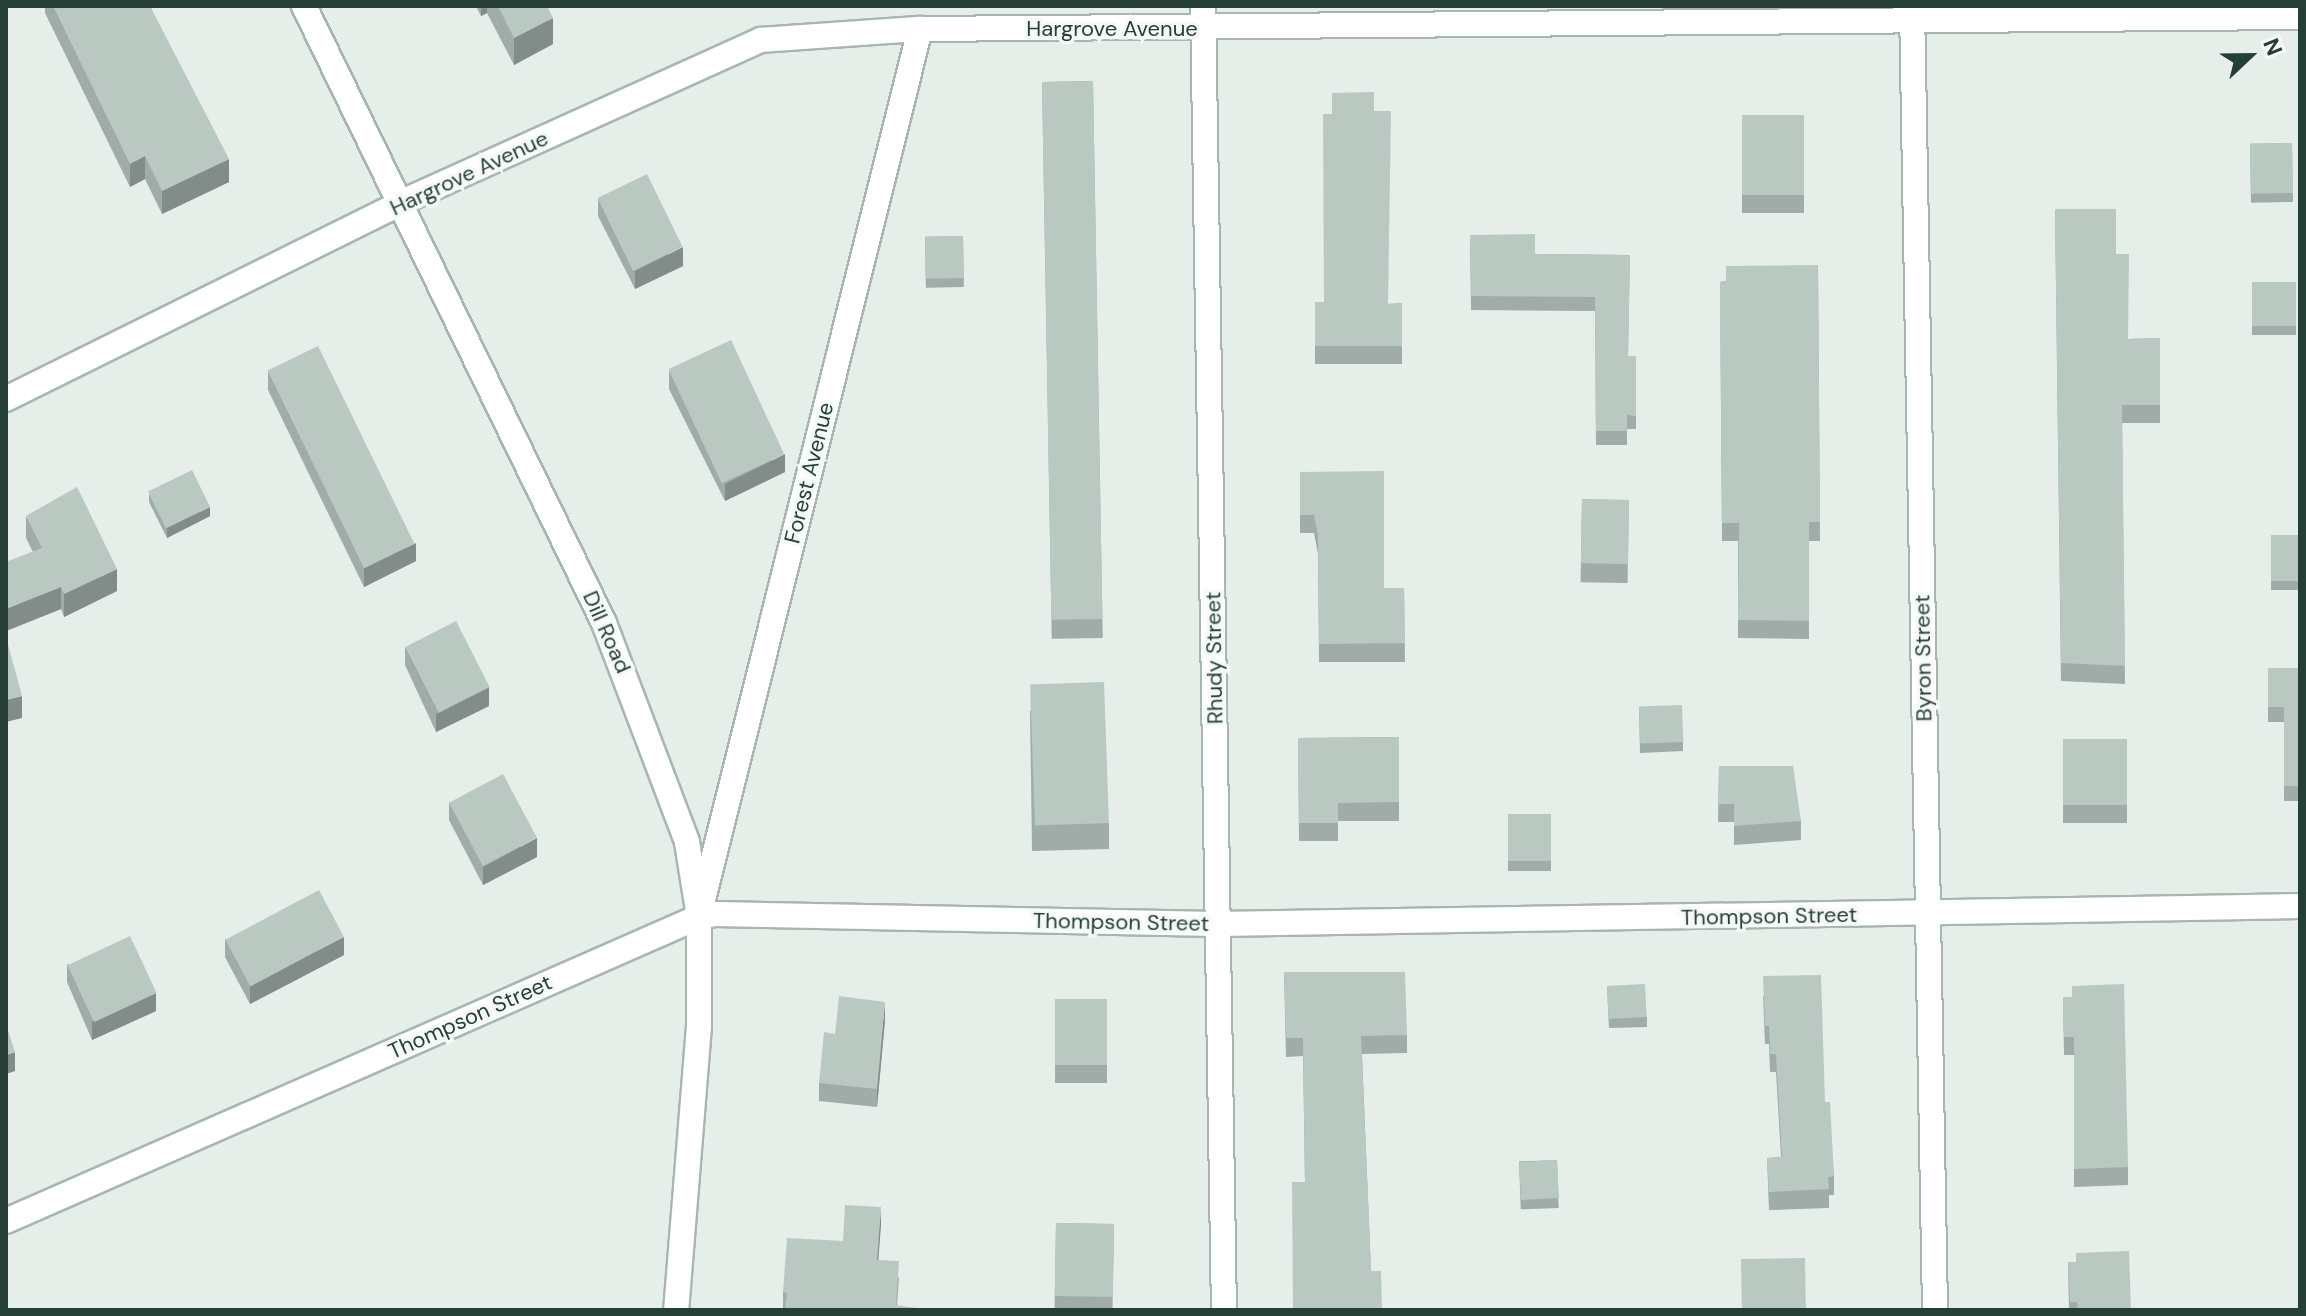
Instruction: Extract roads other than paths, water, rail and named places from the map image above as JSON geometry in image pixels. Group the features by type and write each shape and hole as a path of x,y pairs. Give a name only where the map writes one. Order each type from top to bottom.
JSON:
{"street":[{"name":"Dill Road","path":"304,6 402,202 634,696 687,842 699,917 699,1026 676,1310"},
{"name":"Hargrove Avenue","path":"6,399 402,202 761,40 920,29 1203,18 1912,13 2300,17"},
{"name":"Byron Street","path":"1912,13 1935,1310"},
{"name":"Rhudy Street","path":"1203,18 1224,1310"},
{"name":"Forest Avenue","path":"699,917 920,29"},
{"name":"Thompson Street","path":"6,1221 699,917 1219,924 2300,906"}]}
